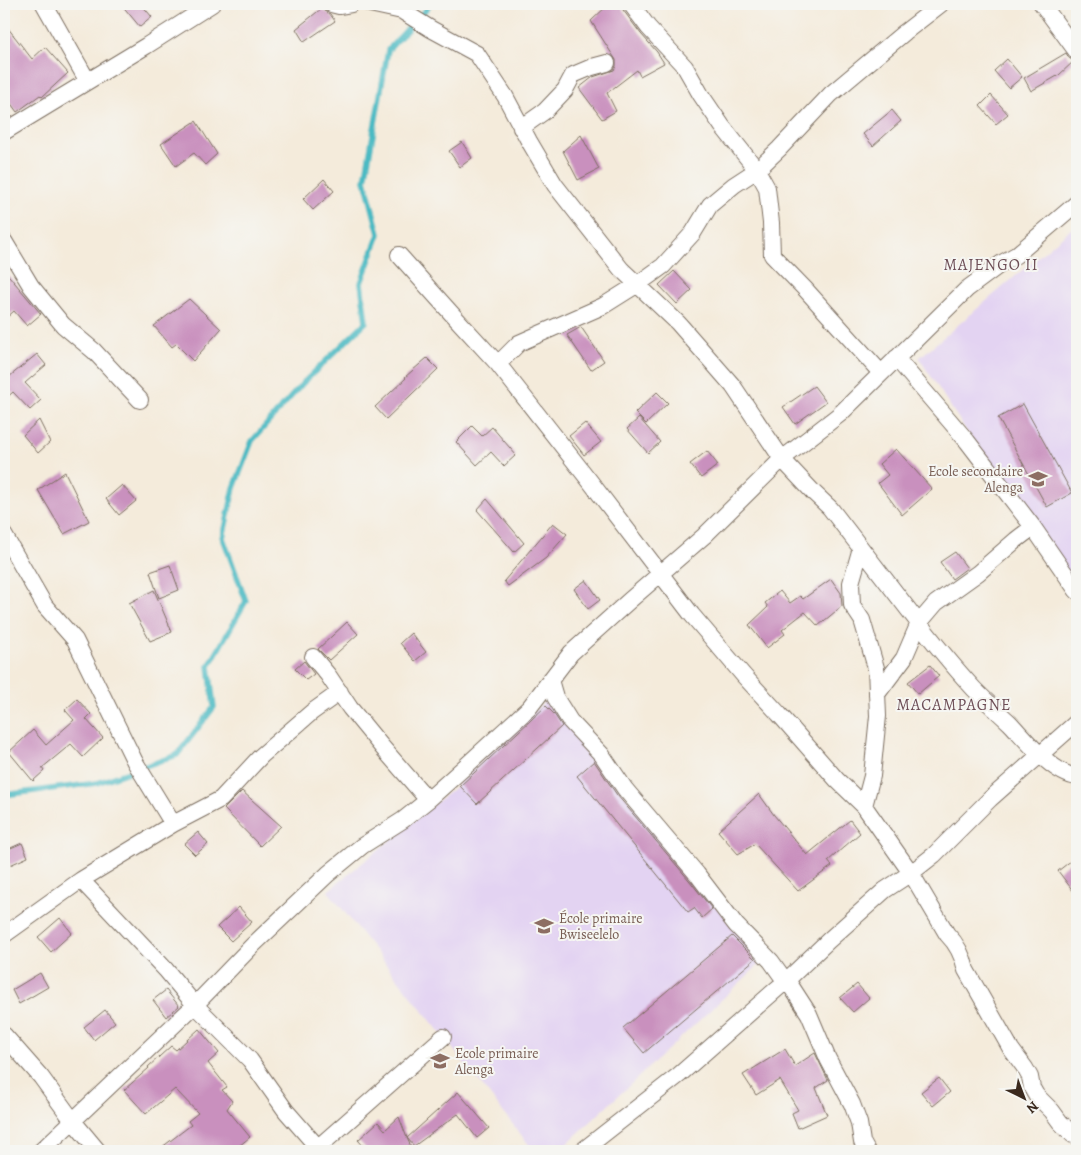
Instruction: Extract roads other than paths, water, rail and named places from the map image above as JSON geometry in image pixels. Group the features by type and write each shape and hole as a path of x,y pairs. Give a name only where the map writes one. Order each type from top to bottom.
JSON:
{"street":[{"path":"44,4 87,80"},
{"path":"4,132 212,4"},
{"path":"332,4 339,6 351,4"},
{"path":"370,4 402,11 477,54 505,96 521,128 555,186 621,269 678,323 733,386 782,459 830,508 919,623 975,690 1010,723 1040,756 1056,768 1077,777"},
{"path":"630,4 648,27 685,67 722,126 758,170 767,188 772,255 881,373"},
{"path":"498,364 518,343 603,306 663,266 693,233 710,205 734,185 758,170 831,94 941,4"},
{"path":"1042,4 1077,52"},
{"path":"521,128 545,111 565,90 574,75 592,66 607,63"},
{"path":"41,1151 195,1005 253,945 328,874 362,846 403,820 428,800 528,708 571,654 704,536 782,459 840,414 967,289 1016,255 1077,203"},
{"path":"4,241 31,286 63,325 94,351 140,400"},
{"path":"399,255 498,364 692,615 837,780 864,806 911,873 947,934 955,942 963,956 966,970 1011,1049 1025,1068 1036,1095 1073,1135"},
{"path":"896,358 967,441 1033,527 1077,591"},
{"path":"877,694 904,658 919,623 936,603 978,573 1033,527"},
{"path":"4,535 45,606 75,640 135,762 173,824"},
{"path":"861,548 850,583 852,605 862,620 876,668 878,716 872,776 864,806"},
{"path":"313,657 328,675 350,708 428,800"},
{"path":"550,680 555,696 570,721 602,755 625,789 736,925 787,980 810,1014 828,1059 852,1104 859,1123 862,1142 867,1151"},
{"path":"4,935 81,880 173,824 221,799 261,756 312,712 340,692"},
{"path":"582,1151 679,1075 885,890 934,855 990,799 1077,722"},
{"path":"81,880 166,970 195,1005 250,1060 286,1111 318,1150 443,1037"},
{"path":"4,1035 41,1077 72,1121 98,1151"}],"waterway":[{"path":"4,795 97,783 177,755 214,707 209,666 246,601 223,538 234,488 252,441 303,383 366,322 361,283 379,234 365,180 388,50 431,4"}],"place":[{"name":"Ecole secondaire Alenga","path":"1038,479"},
{"name":"École primaire Bwiseelelo","path":"544,926"},
{"name":"Ecole primaire Alenga","path":"440,1061"}],"district":[{"name":"MAJENGO II","path":"991,264"},
{"name":"MACAMPAGNE","path":"954,704"}]}
